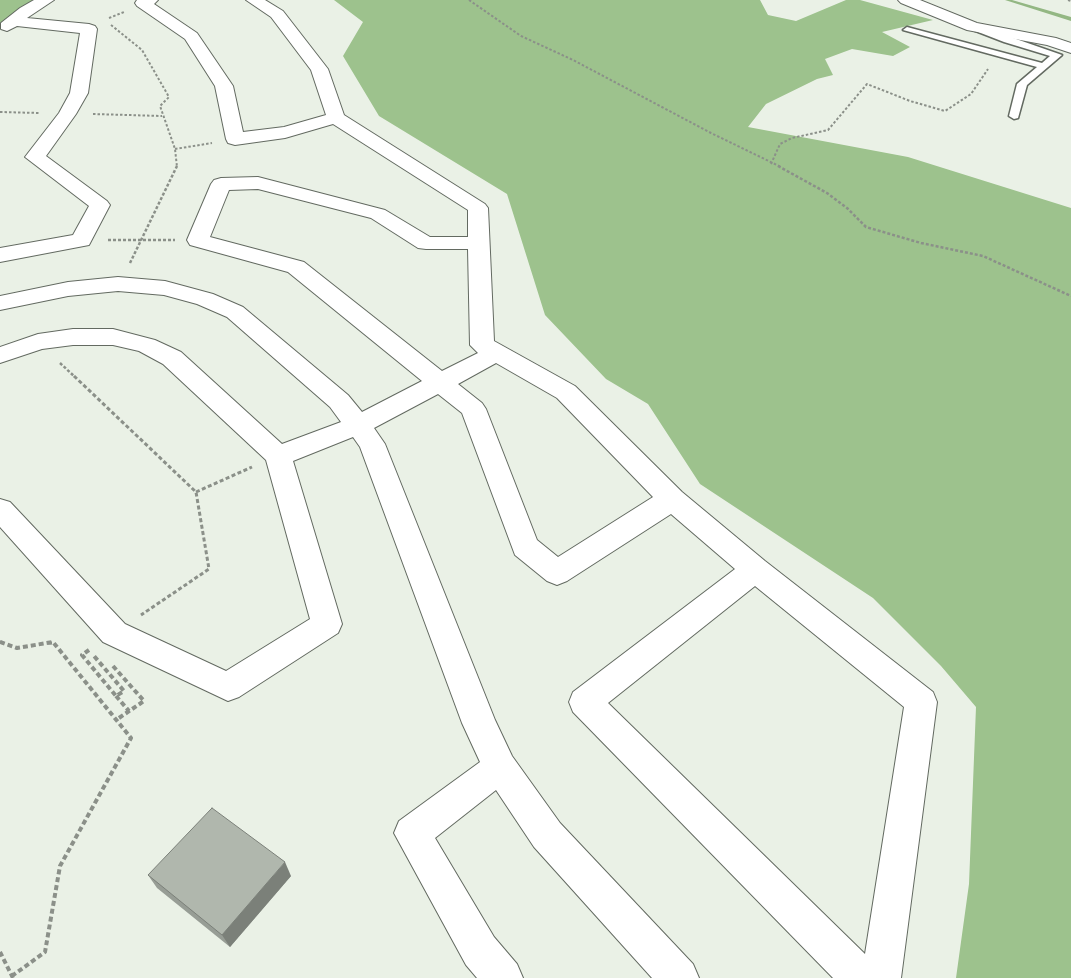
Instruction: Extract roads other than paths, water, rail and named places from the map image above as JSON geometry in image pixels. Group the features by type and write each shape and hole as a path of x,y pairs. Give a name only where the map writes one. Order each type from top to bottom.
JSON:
{"street":[{"path":"0,32 13,21 46,0"},
{"path":"254,0 277,14 319,69 336,118 478,208 482,345 566,392 672,499 755,569 921,702 881,978"},
{"path":"906,0 973,27 1050,40 1071,48"},
{"path":"148,3 191,36 224,86 235,139 285,132 336,118"},
{"path":"0,256 81,240 100,205 35,157 67,114 79,93 89,29 13,21"},
{"path":"480,243 426,243 378,214 258,183 221,184 198,240 296,267 472,409 525,547 557,573 672,499"},
{"path":"0,303 14,298 68,289 118,284 165,288 205,299 235,312 339,401 372,444 479,723 500,767 547,835 679,978"},
{"path":"0,355 38,342 73,337 113,337 147,345 172,358 278,456 327,624 228,687 107,642 0,509"},
{"path":"278,456 358,424 497,353"},
{"path":"755,569 585,702 862,978"},
{"path":"500,767 412,833 480,951 503,978"}],"lane":[{"path":"973,27 1006,40 1057,55 1022,84 1014,116"},
{"path":"907,30 1044,66"}],"waterway":[{"path":"1007,0 1071,19"}]}
